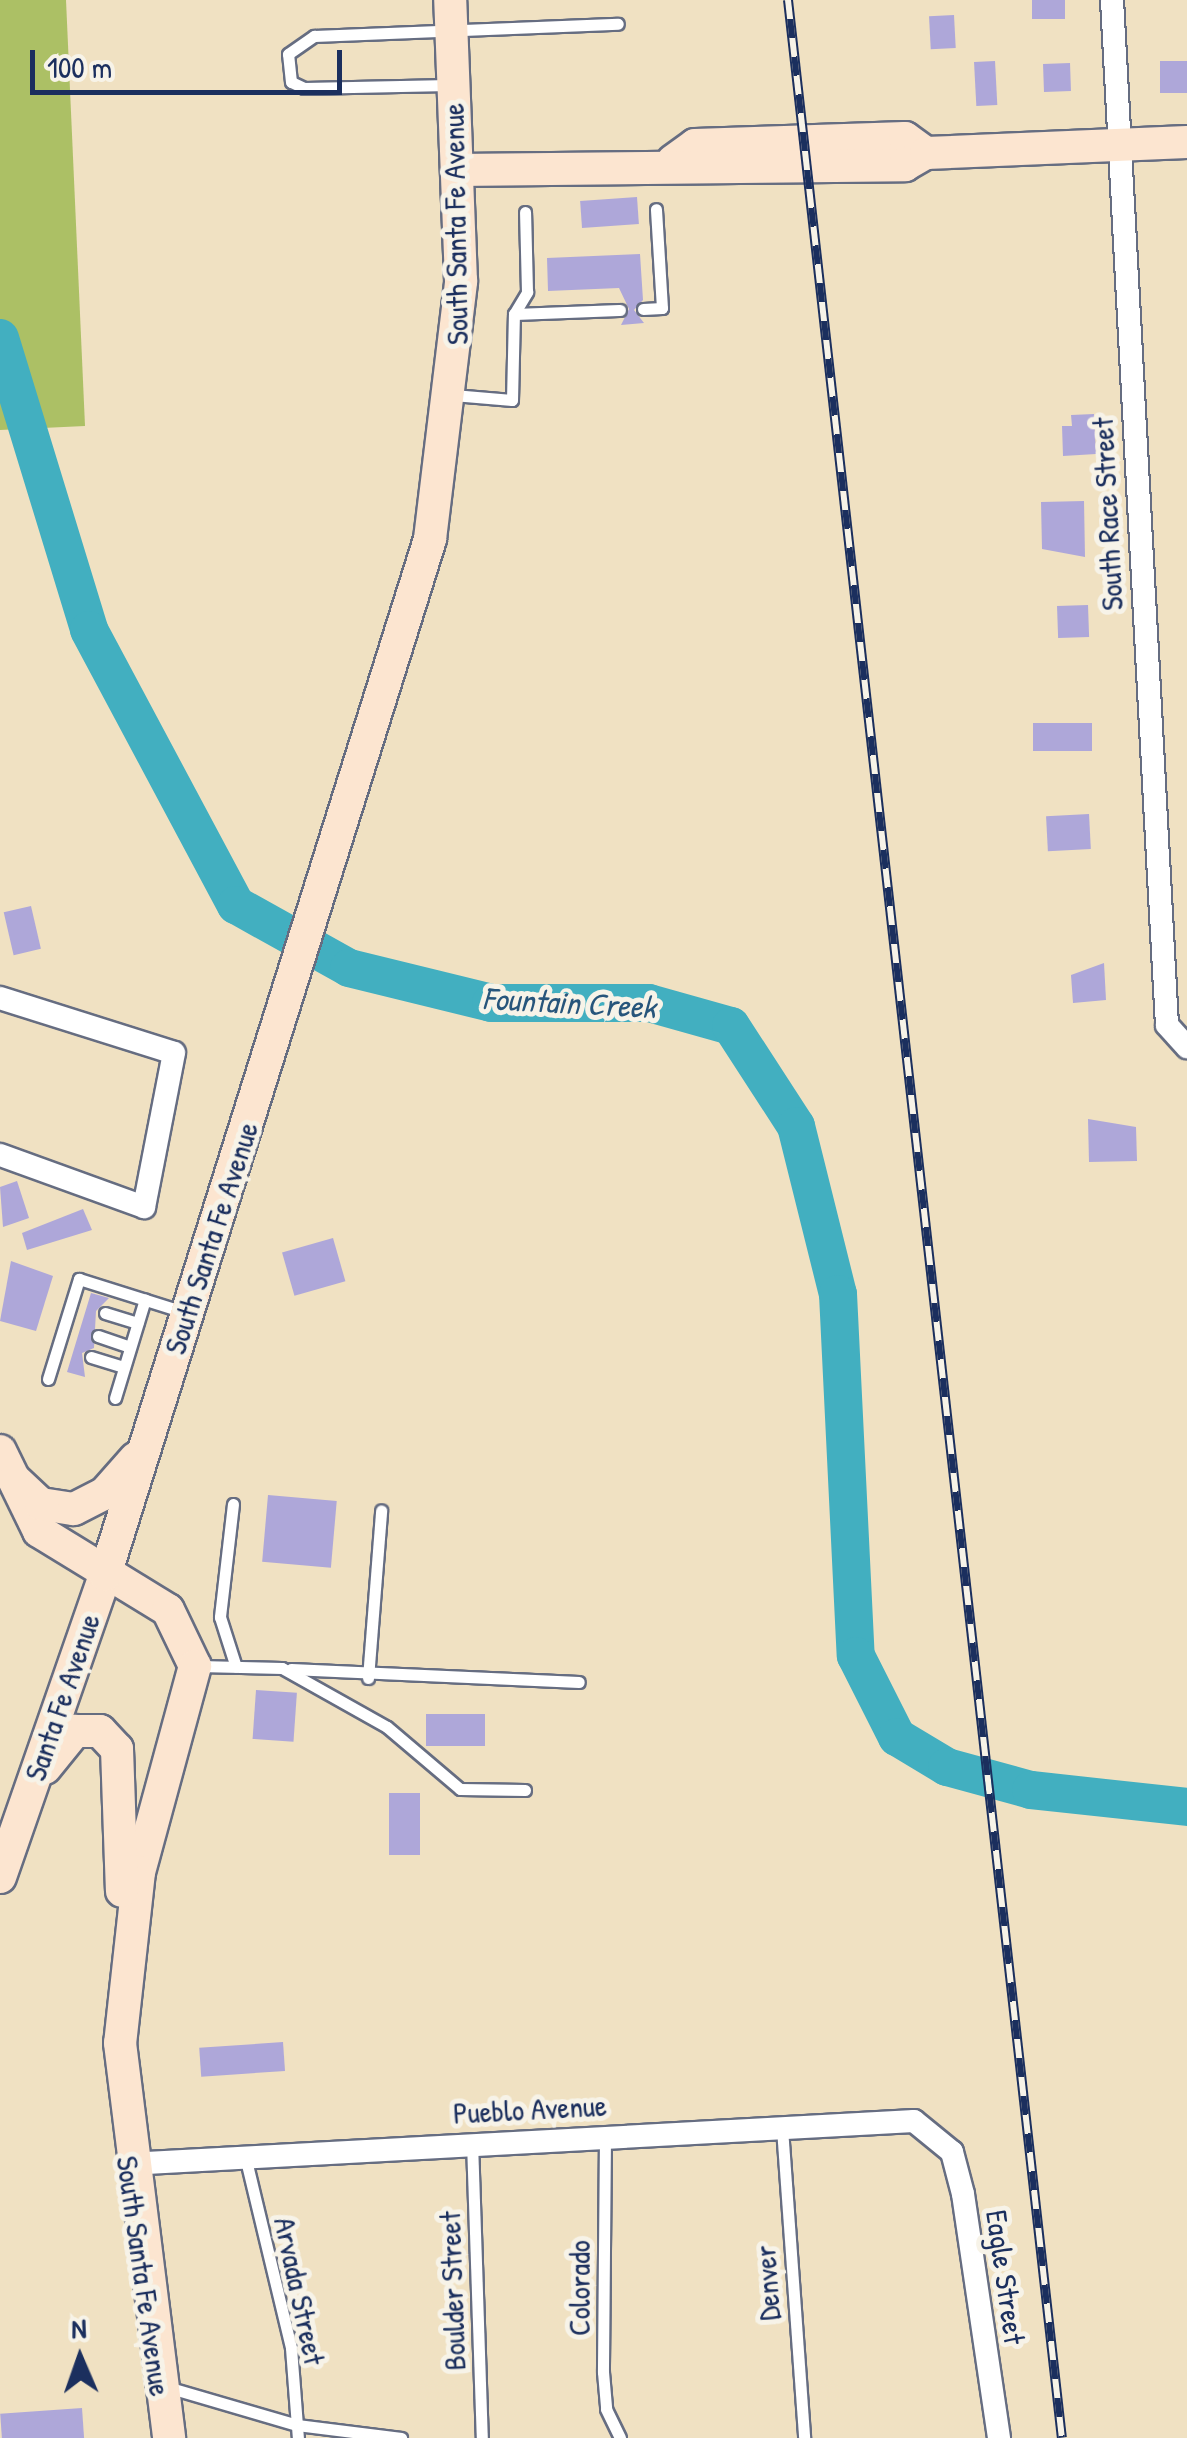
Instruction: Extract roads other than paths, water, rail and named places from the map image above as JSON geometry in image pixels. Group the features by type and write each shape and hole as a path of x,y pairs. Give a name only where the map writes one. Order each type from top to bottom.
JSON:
{"main road":[{"name":"South Santa Fe Avenue","path":"105,1574 184,1312 256,1099 419,580 453,394 457,170 451,16"},
{"path":"457,170 673,160 700,168 905,165 926,153 1187,142"},
{"path":"1,1459 25,1495 74,1509 104,1494 144,1448"},
{"path":"1,1459 38,1531 168,1610 195,1666"},
{"name":"Santa Fe Avenue","path":"0,1878 105,1574"},
{"name":"South Santa Fe Avenue","path":"169,2438 128,2164 124,1976 139,1872 195,1666"},
{"path":"30,1793 75,1732 100,1731 117,1749 124,1976"}],"street":[{"name":"South Race Street","path":"1112,0 1167,1026 1187,1048"},
{"path":"0,998 174,1053 144,1207 0,1156"},
{"name":"Pueblo Avenue","path":"128,2164 890,2119 932,2136"},
{"name":"Eagle Street","path":"932,2136 952,2152 963,2194 999,2438"}],"lane":[{"path":"453,85 318,90 291,82 286,68 297,42 314,36 451,16 618,24"},
{"path":"643,308 662,308 656,209"},
{"path":"453,394 512,400 514,314 527,292 525,212"},
{"path":"514,314 620,310"},
{"path":"48,1379 80,1279 184,1312"},
{"path":"115,1398 145,1300"},
{"path":"72,1304 86,1308"},
{"path":"105,1312 138,1323"},
{"path":"65,1326 80,1330"},
{"path":"98,1336 130,1347"},
{"path":"58,1346 74,1351"},
{"path":"92,1357 124,1368"},
{"path":"232,1504 220,1616 236,1667"},
{"path":"368,1678 381,1511"},
{"path":"195,1666 282,1668 368,1678 579,1682"},
{"path":"282,1668 387,1727 460,1789 525,1790"},
{"name":"Denver","path":"781,2124 804,2438"},
{"name":"Colorado","path":"605,2134 603,2372 606,2409 620,2438"},
{"name":"Boulder Street","path":"472,2142 482,2438"},
{"name":"Arvada Street","path":"244,2156 292,2348 298,2432"},
{"path":"158,2384 298,2432 401,2438"}],"waterway":[{"name":"Fountain Creek","path":"0,338 89,630 236,905 349,968 491,1003 649,1003 731,1026 796,1126 838,1294 856,1656 897,1737 947,1767 1031,1790 1187,1807"}],"railway":[{"path":"788,0 1062,2438"}]}
